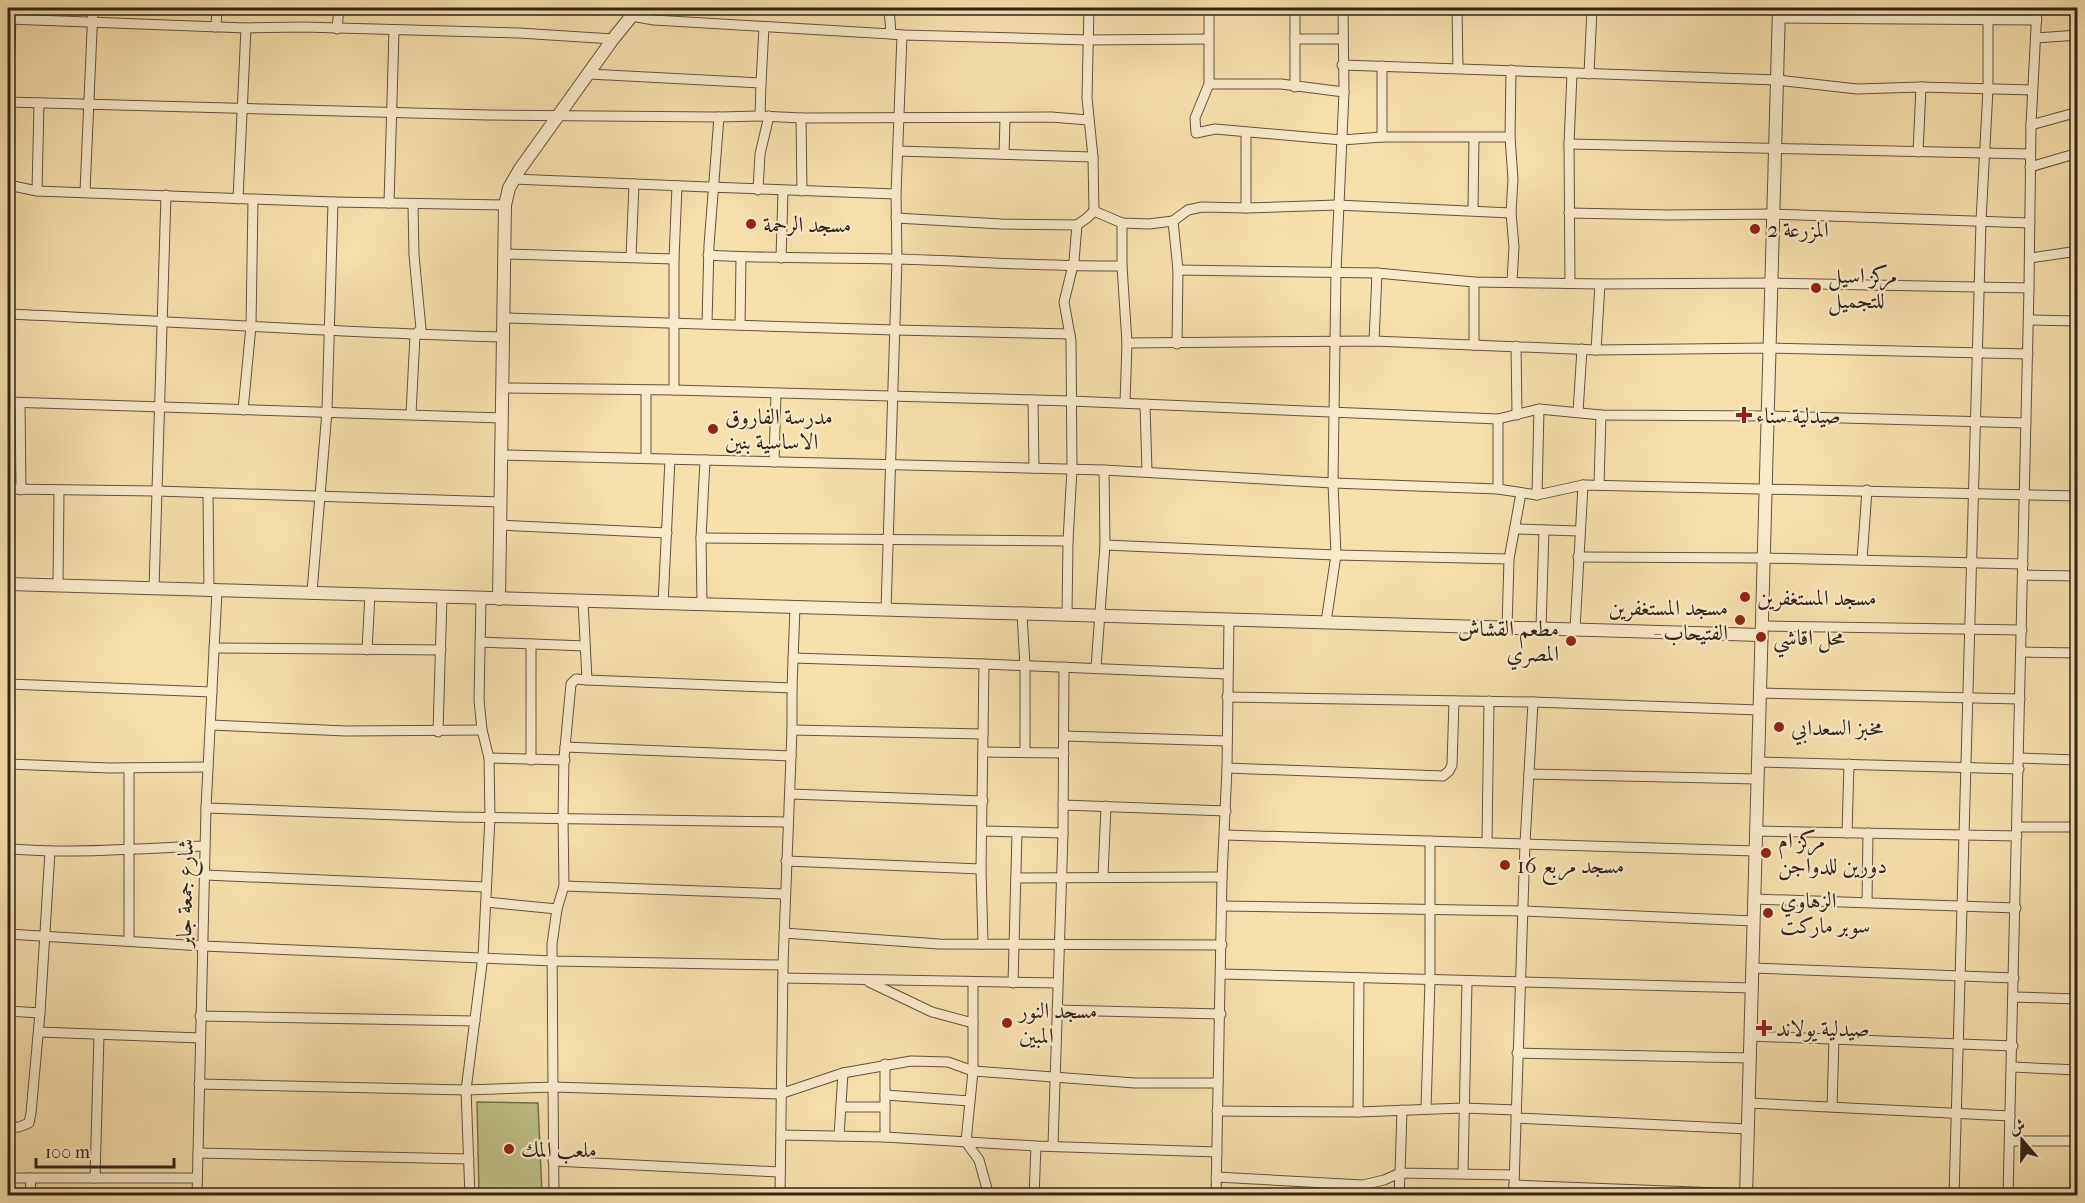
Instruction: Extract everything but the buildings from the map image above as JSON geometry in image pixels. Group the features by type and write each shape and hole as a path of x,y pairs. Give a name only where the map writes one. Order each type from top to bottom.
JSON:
{"street":[{"path":"86,191 93,8"},
{"path":"216,27 217,8"},
{"path":"338,29 339,8"},
{"path":"889,8 891,34"},
{"path":"1089,8 1088,120 1093,157 1094,211"},
{"path":"1209,8 1209,84 1195,118 1196,133 1215,129 1342,140 1382,137 1510,137"},
{"path":"1295,8 1295,87"},
{"path":"1326,622 1336,555 1333,483 1337,205 1344,92 1342,8"},
{"path":"1457,8 1458,68"},
{"path":"1589,74 1592,8"},
{"path":"1656,8 1861,17 1988,21 2037,20"},
{"path":"2008,1196 2029,320 2031,125 2037,8"},
{"path":"499,599 505,318 504,254 509,188 513,179 634,12 764,27 903,35 1088,40 1208,39"},
{"path":"1533,702 1522,911 1514,1190 1746,1195 1779,12"},
{"path":"8,88 9,19 246,28 519,33 613,39"},
{"path":"1954,1196 1984,154 1988,89 1988,21"},
{"path":"758,190 765,116 761,83 764,27"},
{"path":"238,199 246,28"},
{"path":"389,204 394,31"},
{"path":"886,610 897,259 896,195 903,35"},
{"path":"2036,38 2078,35"},
{"path":"1295,39 1342,39"},
{"path":"1342,65 1777,80 1857,89 1920,87 2032,90"},
{"path":"1382,66 1382,137"},
{"path":"1511,70 1510,137 1514,179 1511,213 1514,247 1512,282"},
{"path":"589,74 761,83"},
{"path":"1570,283 1569,144 1572,74"},
{"path":"1209,84 1281,84 1344,92"},
{"path":"1918,152 1920,87"},
{"path":"8,102 392,113 801,118 1051,117 1088,120"},
{"path":"37,191 39,103"},
{"path":"2031,125 2078,112"},
{"path":"707,324 708,255 719,117"},
{"path":"801,118 802,191"},
{"path":"1004,154 1005,118"},
{"path":"1246,132 1246,208"},
{"path":"1473,210 1474,138"},
{"path":"1569,144 2031,154"},
{"path":"898,151 1093,157"},
{"path":"2031,167 2078,153"},
{"path":"513,179 896,195"},
{"path":"631,257 634,184"},
{"path":"8,185 37,191 86,191 238,199 389,204 506,204"},
{"path":"674,390 674,260 677,186"},
{"path":"780,258 783,191"},
{"path":"154,589 166,195"},
{"path":"243,410 251,326 253,199"},
{"path":"312,592 327,411 333,202"},
{"path":"411,414 414,335 421,329 414,255 413,204"},
{"path":"1094,211 1122,223 1149,224 1173,221 1188,210 1195,208 1337,205 1511,213"},
{"path":"896,218 1001,224 1077,225 1094,211"},
{"path":"1569,213 1773,214 2030,223"},
{"path":"1173,221 1178,270 1177,344"},
{"path":"1122,223 1127,343 1125,403"},
{"path":"1067,615 1072,469 1070,334 1064,302 1073,266 1077,225"},
{"path":"2030,258 2078,251"},
{"path":"504,254 674,260"},
{"path":"708,255 741,258 897,259 1122,266"},
{"path":"740,325 741,258"},
{"path":"1178,270 1377,273 1474,282 1771,283 2029,288"},
{"path":"1374,341 1377,273"},
{"path":"1473,345 1474,282"},
{"path":"1596,350 1600,284"},
{"path":"8,314 163,320 331,332 504,337"},
{"path":"505,318 1070,334"},
{"path":"2029,320 2078,321"},
{"path":"1127,343 1374,341 1596,350 1769,348 2028,354"},
{"path":"1516,346 1517,415"},
{"path":"1578,412 1582,349"},
{"path":"502,388 674,390 1070,401 1498,419 1539,410 1601,415 1767,416 2026,423"},
{"path":"646,390 646,458"},
{"path":"774,462 776,394"},
{"path":"1033,400 1034,468"},
{"path":"8,402 502,418"},
{"path":"20,403 21,490"},
{"path":"1145,404 1147,472"},
{"path":"1537,495 1539,410"},
{"path":"1599,486 1601,415"},
{"path":"1498,419 1498,489"},
{"path":"503,455 1104,470 1333,483 1498,489 1537,495 1583,485 2078,496"},
{"path":"663,604 670,459"},
{"path":"702,604 701,537 705,460"},
{"path":"1096,667 1105,545 1104,470"},
{"path":"1575,629 1583,485"},
{"path":"8,489 156,491 501,502"},
{"path":"1862,560 1867,490"},
{"path":"58,585 59,491"},
{"name":"شارع جمعة جابر","path":"197,1196 206,808 214,648 208,493"},
{"path":"1507,628 1509,559 1521,493"},
{"path":"500,525 666,532"},
{"path":"1516,529 1579,531"},
{"path":"1541,628 1544,530"},
{"path":"701,537 1068,541"},
{"path":"1105,545 1336,555 1509,559"},
{"path":"1578,557 1763,558 2023,564"},
{"path":"2023,575 2078,576"},
{"path":"8,584 1507,628 2022,630"},
{"path":"367,650 370,594"},
{"path":"438,732 442,597"},
{"path":"470,1196 466,1090 483,956 490,817 489,758 482,730 479,700 481,598"},
{"path":"583,602 586,680"},
{"path":"780,1196 783,965 795,606"},
{"path":"1022,614 1025,666 1025,752"},
{"path":"1216,1196 1229,619"},
{"path":"480,642 585,646"},
{"path":"531,644 531,760"},
{"path":"214,648 441,651"},
{"path":"2021,652 2078,653"},
{"path":"793,658 1096,667 1227,674"},
{"path":"983,944 981,869 984,664"},
{"path":"1053,1145 1063,833 1064,667"},
{"path":"554,1196 552,933 564,886 565,747 571,684 576,680 586,680 792,688"},
{"path":"8,684 212,692"},
{"path":"1759,693 2020,699"},
{"path":"1227,697 1533,702 1759,710"},
{"path":"1227,768 1443,776 1452,765 1454,701"},
{"path":"1487,842 1489,702"},
{"path":"211,725 346,731 482,730"},
{"path":"792,730 983,734"},
{"path":"1064,736 1227,741"},
{"path":"565,747 791,756"},
{"path":"984,752 1064,753"},
{"path":"489,758 565,760"},
{"path":"2019,758 2078,760"},
{"path":"1758,762 2019,769"},
{"path":"8,764 129,768 208,767"},
{"path":"1847,833 1849,764"},
{"path":"129,768 129,941"},
{"path":"1529,774 1757,779"},
{"path":"790,794 983,801"},
{"path":"1063,805 1226,811"},
{"path":"1103,876 1106,806"},
{"path":"206,808 490,817 787,822"},
{"path":"1756,831 1965,835 2078,827"},
{"path":"982,831 1063,833"},
{"path":"1013,983 1017,833"},
{"path":"1867,902 1868,833"},
{"path":"1225,835 1755,851"},
{"path":"1426,1109 1430,980 1430,841"},
{"path":"8,849 86,852 129,848 205,846"},
{"path":"8,1128 29,1123 39,1032 50,851"},
{"path":"786,861 981,869"},
{"path":"205,875 486,887"},
{"path":"1016,878 1222,877"},
{"path":"564,886 785,894"},
{"path":"1754,898 2016,908"},
{"path":"486,902 557,909"},
{"path":"1223,906 1522,911 1753,921"},
{"path":"784,933 939,944 1222,945"},
{"path":"8,934 203,946 483,956 552,961 783,965"},
{"path":"1752,968 2014,978"},
{"path":"1221,974 1752,988"},
{"path":"783,978 1058,982"},
{"path":"1358,1112 1359,978"},
{"path":"865,980 932,1012 973,1023"},
{"path":"1463,1173 1467,981"},
{"path":"973,982 973,1071 966,1142 979,1160 989,1196"},
{"path":"2014,997 2078,999"},
{"path":"1057,1010 1221,1014"},
{"path":"8,1011 40,1013"},
{"path":"200,1016 475,1021"},
{"path":"39,1032 200,1038"},
{"path":"95,1178 99,1035"},
{"path":"1750,1036 2013,1046"},
{"path":"1832,1107 1834,1039"},
{"path":"1517,1053 1750,1058"},
{"path":"199,1084 466,1090 553,1087 780,1094 843,1073 911,1061 948,1062 973,1071 1056,1075 1135,1083 1218,1083"},
{"path":"885,1064 885,1137"},
{"path":"2012,1067 2078,1070"},
{"path":"839,1136 843,1073"},
{"path":"885,1095 970,1101"},
{"path":"1749,1103 2010,1116"},
{"path":"841,1107 885,1107"},
{"path":"1218,1111 1358,1112 1463,1108 1516,1114 1748,1129"},
{"path":"1399,1196 1402,1110"},
{"path":"781,1135 885,1137 1036,1146 1217,1152"},
{"path":"2010,1141 2078,1141"},
{"path":"1034,1196 1036,1146"},
{"path":"198,1153 469,1159"},
{"path":"553,1161 780,1172"},
{"path":"1216,1178 1363,1185 1400,1173 1515,1175"},
{"path":"8,1178 197,1178"},
{"path":"30,1178 30,1196"}],"green space":[{"name":"ملعب المك","path":"477,1102 538,1103 542,1195 479,1195"}],"place":[{"name":"مسجد الرحمة","path":"751,224"},
{"name":"المزرعة 2","path":"1755,229"},
{"name":"مركز اسيل للتجميل","path":"1816,288"},
{"name":"صيدلية سناء","path":"1744,415"},
{"name":"مدرسة الفاروق الاساسية بنين","path":"713,429"},
{"name":"مسجد المستغفرين","path":"1745,597"},
{"name":"مسجد المستغفرين - الفتيحاب","path":"1740,620"},
{"name":"محل اقاشي","path":"1761,637"},
{"name":"مطعم القشاش المصري","path":"1571,641"},
{"name":"مخبز السعدابي","path":"1779,727"},
{"name":"مركز ام دورين للدواجن","path":"1766,853"},
{"name":"مسجد مربع 16","path":"1505,865"},
{"name":"الزهاوي سوبر ماركت","path":"1768,913"},
{"name":"مسجد النور المبين","path":"1007,1023"},
{"name":"صيدلية يولاند","path":"1764,1028"},
{"name":"ملعب المك","path":"509,1149"}]}
